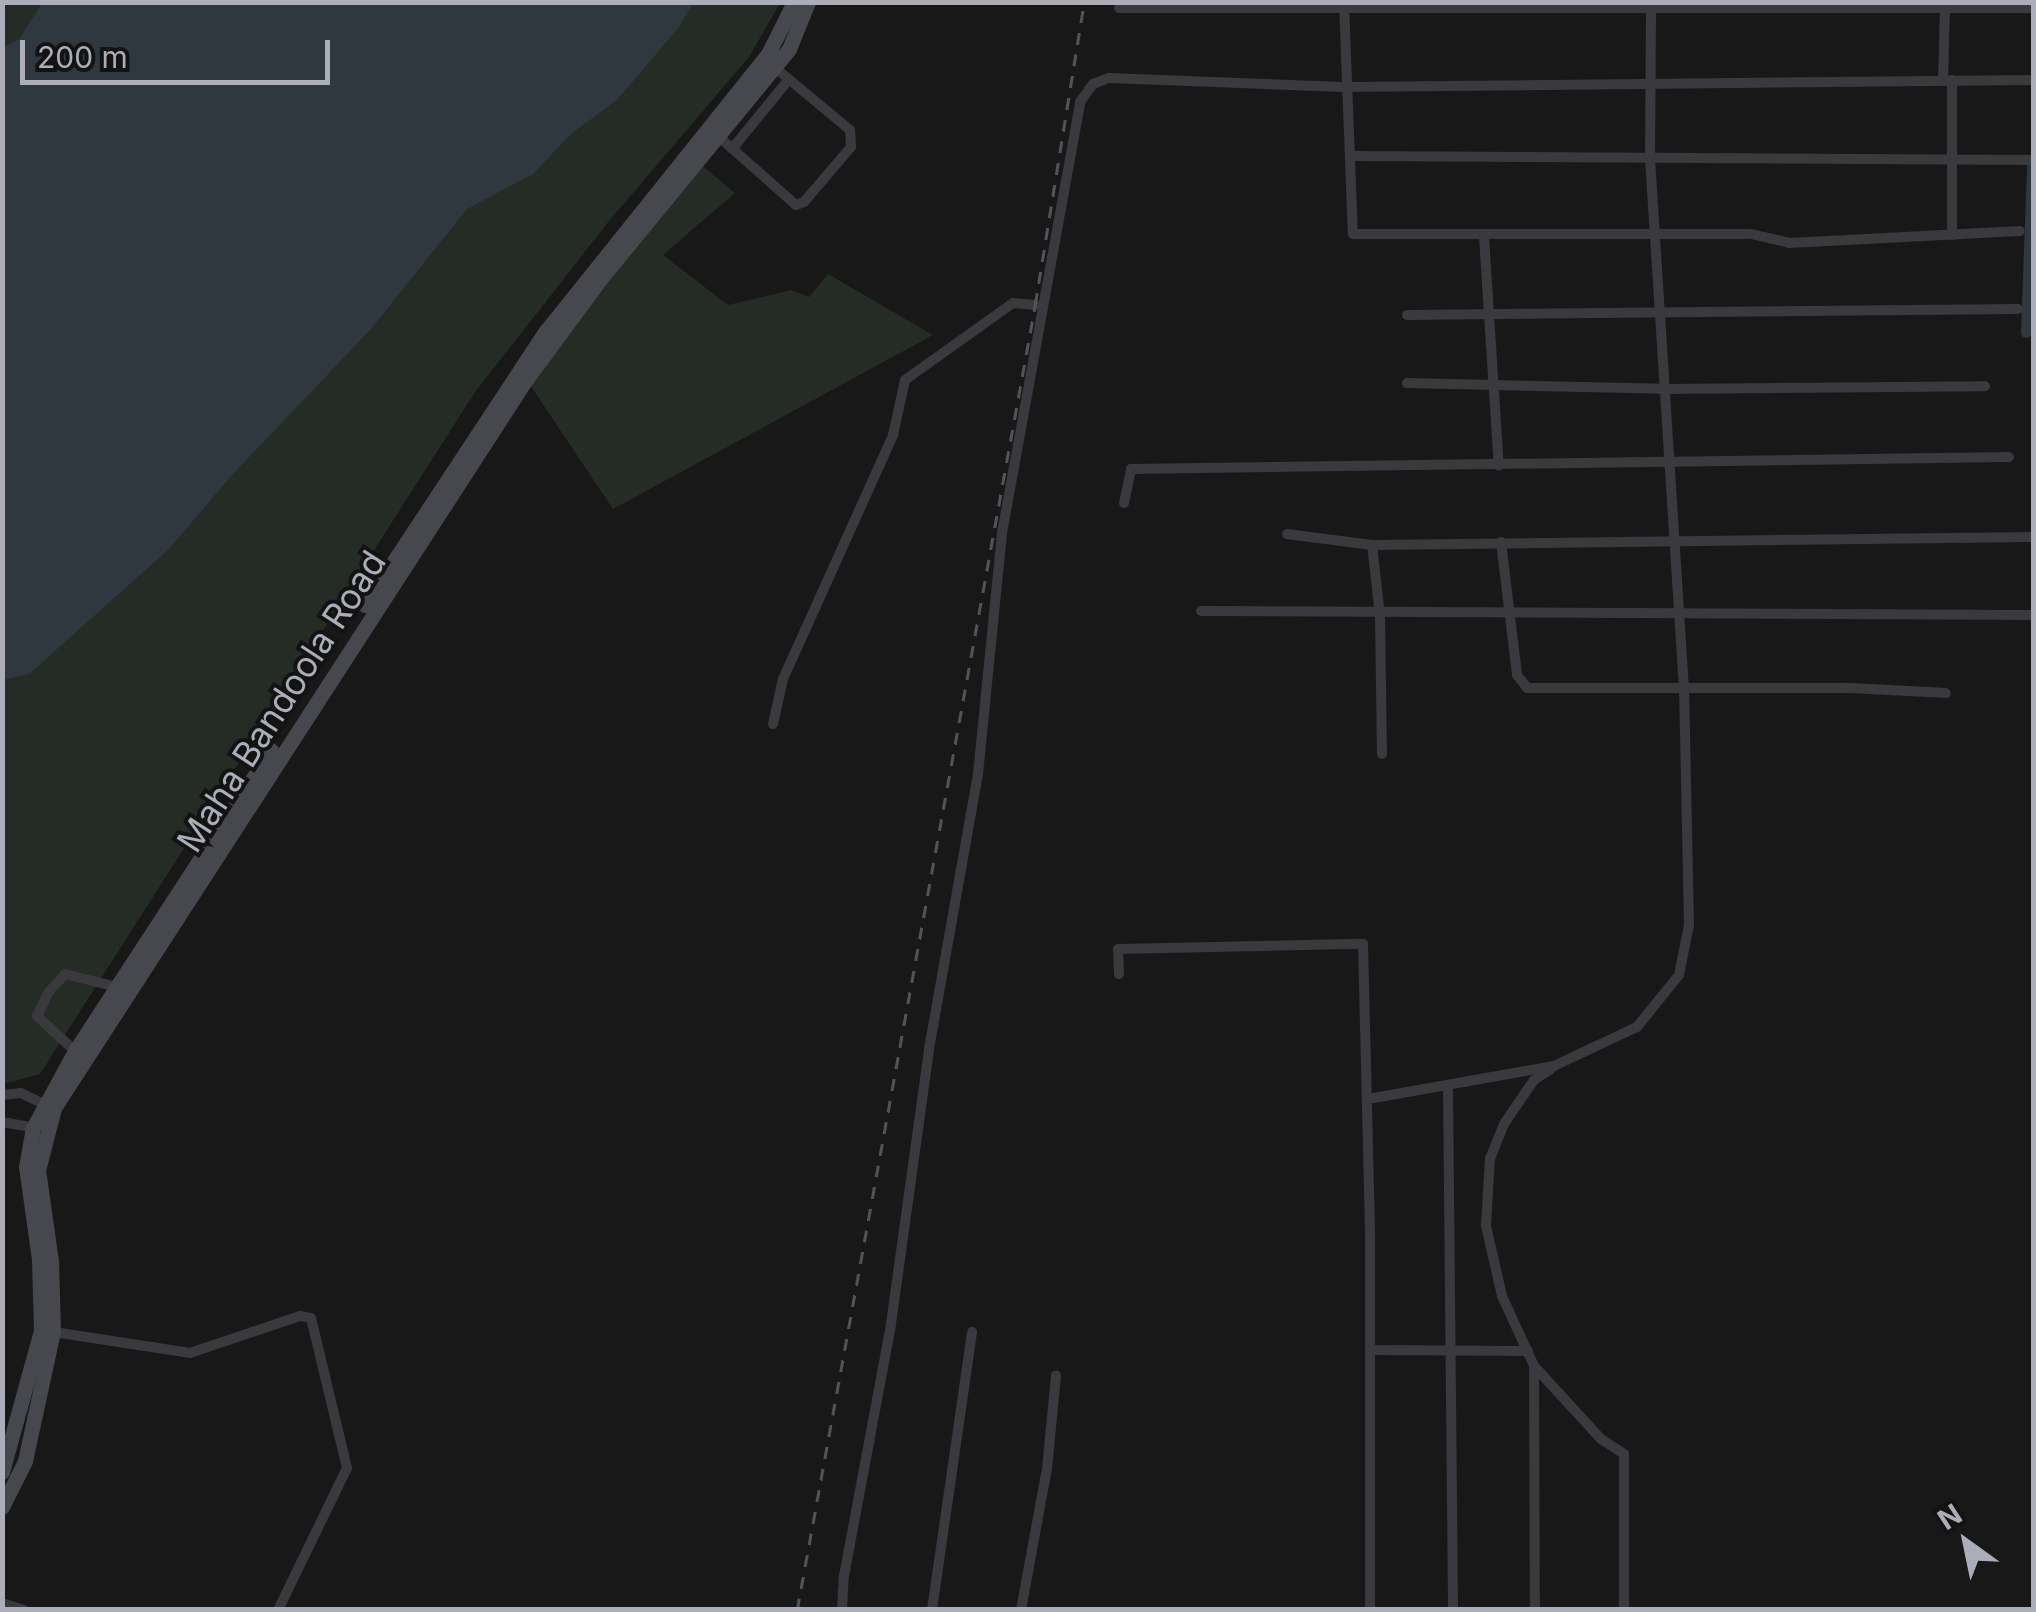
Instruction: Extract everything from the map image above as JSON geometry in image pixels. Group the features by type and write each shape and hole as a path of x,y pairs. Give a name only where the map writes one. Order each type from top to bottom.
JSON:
{"main road":[{"name":"Maha Bandoola Road","path":"2,1507 25,1461 47,1331 26,1167 49,1106 76,1051 524,362 768,54 794,2"},
{"name":"Maha Bandoola Road","path":"49,1106 525,382 601,278 774,67 796,36 808,2"},
{"name":"Maha Bandoola Road","path":"2,1472 47,1331"}],"street":[{"path":"1624,1610 1624,1454 1601,1439 1534,1366 1502,1296 1491,1258 1485,1196 1490,1158 1510,1110 1534,1080 1554,1066 1637,1027 1679,976 1689,925 1684,689 1650,159 1651,4"},
{"path":"1119,8 1651,4 2034,8"},
{"path":"1344,5 1344,87 1353,234 1751,234 1790,244 2020,232"},
{"path":"1946,9 1952,235"},
{"path":"718,136 796,205 804,202 851,147 850,130 774,67"},
{"path":"842,1610 844,1576 890,1331 929,1050 978,774 1002,533 1080,102 1092,84 1109,78 1344,87 2034,80"},
{"path":"732,149 789,79"},
{"path":"1351,156 2034,160"},
{"path":"1484,237 1499,466"},
{"path":"773,724 783,679 892,434 906,380 1013,303 1034,305"},
{"path":"1407,315 1486,311 1660,316 2018,309"},
{"path":"1407,383 1664,389 1985,386"},
{"path":"1124,502 1131,469 2009,457"},
{"path":"1287,534 1372,544 2034,537"},
{"path":"1501,542 1517,675 1528,688 1851,688 1946,693"},
{"path":"1372,544 1380,615 1382,754"},
{"path":"1201,611 1380,615 2034,615"},
{"path":"1119,974 1118,949 1362,944 1368,1099 1370,1610"},
{"path":"76,1051 37,1016 48,993 64,974 118,987"},
{"path":"1368,1099 1554,1066"},
{"path":"1448,1084 1453,1610"},
{"path":"3,1091 21,1093 49,1106"},
{"path":"2,1122 40,1128"},
{"path":"47,1331 190,1354 300,1316 311,1318 347,1468 278,1610"},
{"path":"932,1610 972,1332"},
{"path":"1370,1350 1528,1351"},
{"path":"1534,1366 1535,1610"},
{"path":"1020,1610 1047,1469 1056,1375"},
{"path":"2,1603 24,1610"}],"shaded area":[{"path":"43,2 693,3 679,27 617,100 572,133 533,174 467,209 371,329 232,475 169,549 29,674 3,680 3,48 19,39"},
{"path":"3,3 780,3 749,57 609,221 475,392 40,1074 3,1084"},
{"path":"697,161 735,193 663,255 728,305 791,290 809,297 828,274 933,335 613,509 526,379"}],"waterway":[{"path":"2026,332 2032,166"}],"railway":[{"path":"797,1610 1035,305 1084,2"}]}
